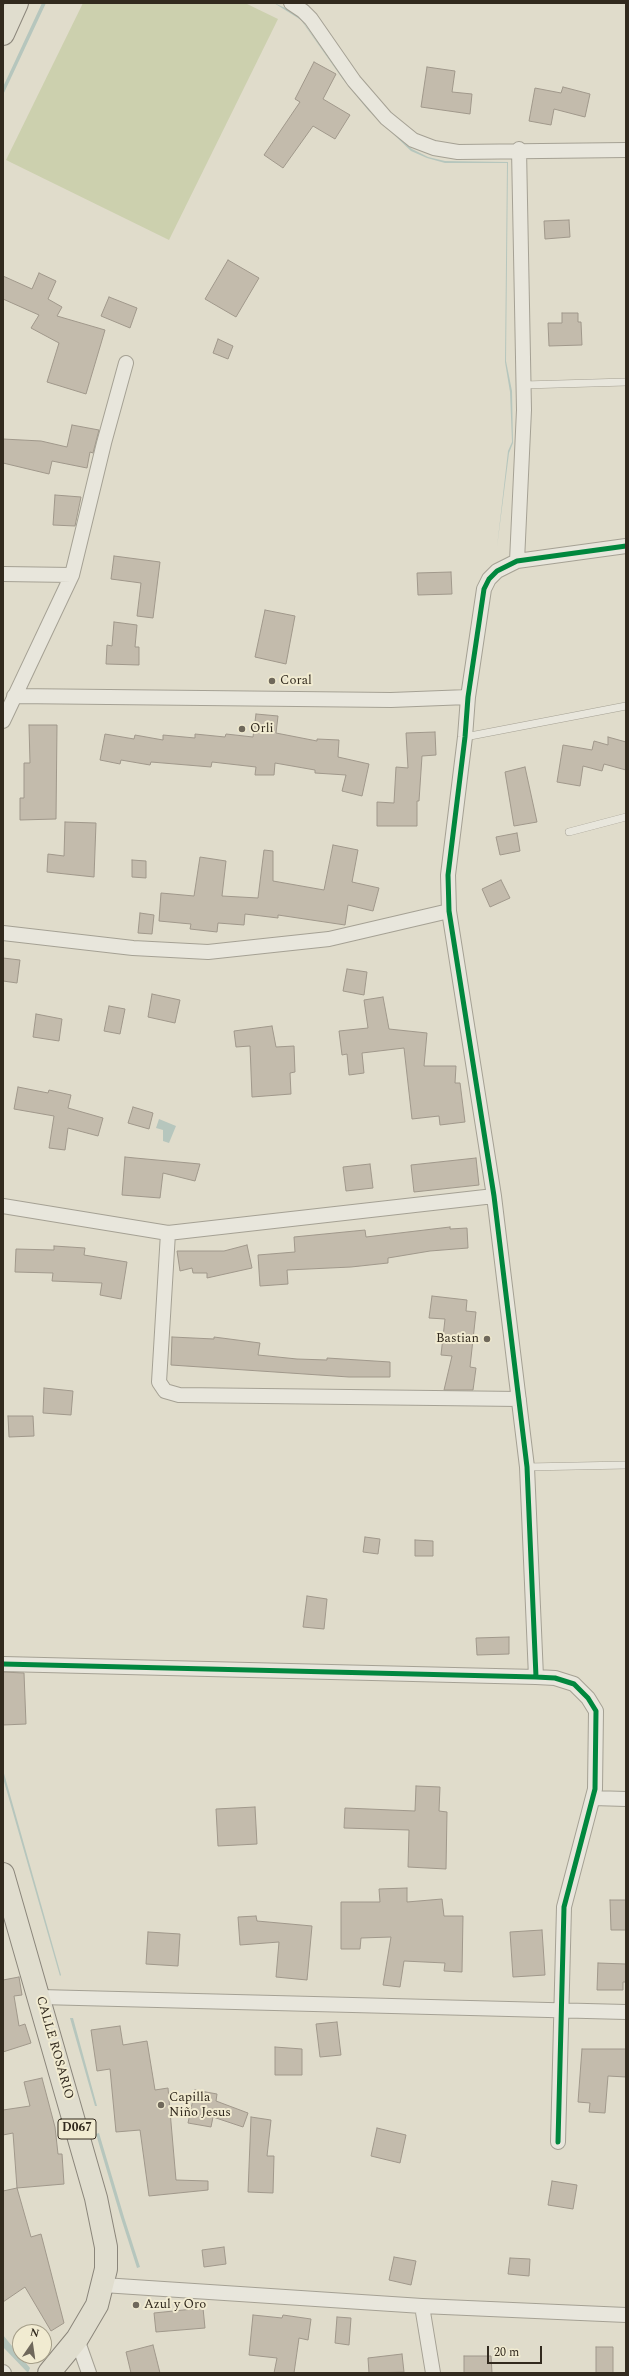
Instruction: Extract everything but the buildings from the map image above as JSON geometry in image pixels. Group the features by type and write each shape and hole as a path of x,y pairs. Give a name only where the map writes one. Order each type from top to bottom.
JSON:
{"main road":[{"path":"3,34 17,3"},
{"name":"CALLE ROSARIO","path":"3,1874 40,1997 102,2222 106,2247 103,2284 97,2305 77,2339 49,2373"}],"street":[{"path":"291,3 303,11 311,19 354,81 382,113 413,140 434,148 458,152 519,149 626,150"},
{"path":"517,561 524,385 519,149"},
{"path":"3,721 14,696 24,680 72,575 104,443 126,363"},
{"path":"536,1677 527,1468 494,1196 449,911 448,875 465,737 468,697 484,589 489,579 497,571 517,561 626,546"},
{"path":"3,574 72,575"},
{"path":"14,696 391,700 468,697"},
{"path":"3,933 133,948 208,952 329,939 449,911"},
{"path":"3,1206 168,1233 494,1196"},
{"path":"168,1233 159,1382 165,1391 179,1395 519,1399"},
{"path":"3,1664 536,1677 555,1678 574,1684 588,1698 596,1711 592,1798 564,1907 558,2142"},
{"path":"592,1798 626,1799"},
{"path":"40,1997 626,2012"},
{"path":"103,2284 422,2306 626,2315"},
{"path":"422,2306 433,2373"},
{"path":"77,2339 89,2373"}],"lane":[{"path":"524,385 626,382"},
{"path":"465,737 626,706"},
{"path":"569,832 626,817"},
{"path":"527,1468 626,1465"}],"green space":[{"path":"83,3 245,3 278,19 169,240 6,160"}],"shaded area":[{"path":"42,3 46,3 3,95 3,87"},
{"path":"274,3 290,10 301,19 343,78 370,108 412,149 428,157 445,161 508,162 506,361 512,391 513,443 509,453 497,547 508,451 512,442 510,392 505,362 507,163 445,163 427,158 411,151 368,110 342,78 301,20"},
{"path":"159,1119 176,1126 169,1143 163,1141 163,1130 156,1128"},
{"path":"3,1770 61,1975 60,1976 3,1778"},
{"path":"70,2018 73,2018 97,2106 95,2106"},
{"path":"99,2133 140,2267 137,2268 96,2134"},
{"path":"3,2335 12,2346 12,2356 3,2347"},
{"path":"19,2364 27,2364 30,2368 28,2373"}],"cycle path":[{"path":"536,1677 527,1467 494,1196 449,911 448,875 465,737 468,697 484,589 489,579 497,571 517,561 626,546"},
{"path":"3,1664 536,1677 555,1678 574,1684 588,1698 596,1711 595,1789 564,1907 558,2142"}],"place":[{"name":"Coral","path":"272,681"},
{"name":"Orli","path":"242,729"},
{"name":"Bastian","path":"487,1339"},
{"name":"Capilla Niño Jesus","path":"161,2105"},
{"name":"Azul y Oro","path":"136,2305"}]}
